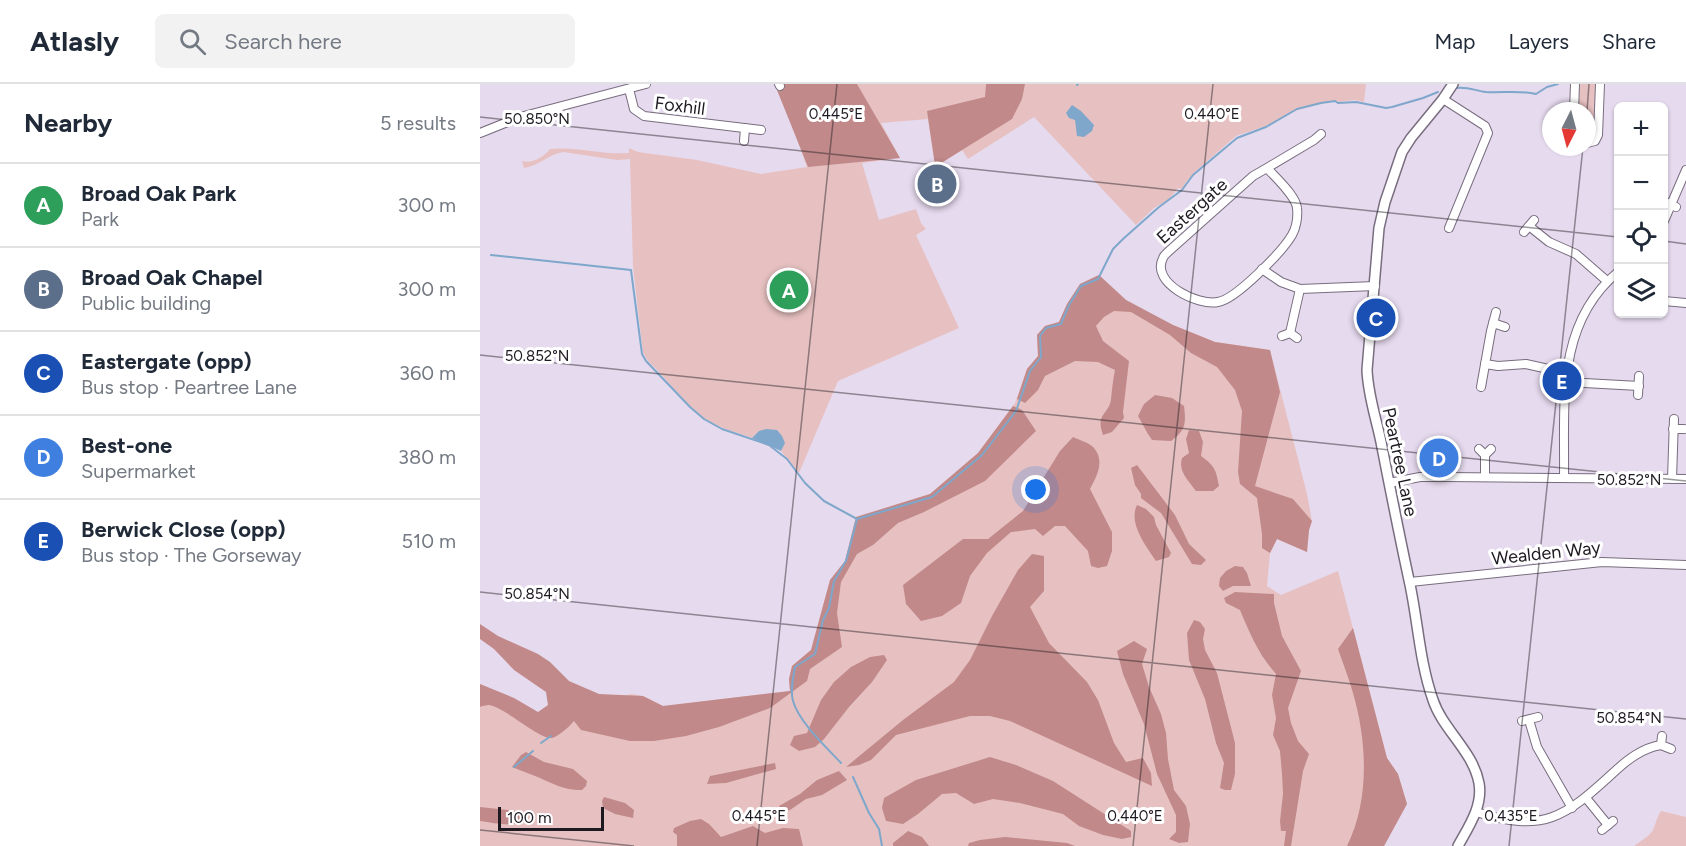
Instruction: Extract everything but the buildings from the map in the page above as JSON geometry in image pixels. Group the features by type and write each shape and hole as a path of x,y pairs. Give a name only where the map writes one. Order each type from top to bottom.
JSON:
{"street":[{"path":"480,133 520,117 646,84"},
{"name":"Peartree Lane","path":"1453,84 1402,152 1385,202 1379,228 1367,357 1367,385 1410,582 1423,668 1434,703 1444,723 1476,771 1480,792 1479,804 1458,846"},
{"path":"1574,102 1575,84"},
{"path":"1596,139 1600,84"},
{"name":"Foxhill","path":"629,89 634,109 644,116 761,130"},
{"path":"1443,99 1485,126 1488,133 1449,228"},
{"path":"744,141 746,128"},
{"name":"Eastergate","path":"1267,168 1295,201 1298,213 1293,233 1285,245 1231,297 1215,303 1197,300 1171,286 1164,278 1161,268 1162,258 1253,176 1267,168 1316,143 1321,134"},
{"path":"1668,212 1686,170"},
{"path":"1529,226 1549,242 1576,254 1607,281"},
{"path":"1262,269 1281,282 1300,289 1375,286"},
{"path":"1563,478 1566,377 1570,349 1578,325 1590,304 1614,275"},
{"path":"1290,336 1300,289"},
{"path":"1668,301 1686,303"},
{"path":"1481,387 1496,312"},
{"path":"1493,323 1505,327"},
{"path":"1485,364 1498,366 1526,364 1566,377 1639,386"},
{"path":"1638,395 1640,376"},
{"path":"1672,479 1674,419"},
{"path":"1674,429 1684,429"},
{"path":"1485,451 1485,477"},
{"path":"1389,483 1420,477 1686,479"},
{"name":"Wealden Way","path":"1410,582 1602,562 1686,565"},
{"path":"1530,719 1537,747 1572,808"},
{"path":"1476,812 1498,819 1539,821 1572,808 1631,757 1662,741 1671,749"},
{"path":"1586,798 1608,826"}],"shaded area":[{"path":"783,84 1366,84 1364,102 1334,100 1296,109 1266,126 1236,136 1196,171 1182,189 1178,188 1169,199 1154,208 1136,225 1034,117 968,159 962,150 938,165 935,165 928,119 881,123 900,158 862,163 879,220 916,209 926,229 916,235 959,328 838,381 799,473 781,451 785,443 759,431 752,438 704,418 682,398 643,353 633,267 630,159 617,160 563,152 529,167 524,168 522,161 530,162 538,159 550,149 629,153 629,148 638,152 697,160 761,174 807,167 777,90"},
{"path":"783,84 857,84 900,158 808,167 777,90"},
{"path":"986,84 1025,84 1022,99 1012,119 935,165 927,111 985,97"},
{"path":"1577,84 1597,84 1596,135 1596,102 1577,102"},
{"path":"1099,275 1126,300 1173,325 1215,342 1270,350 1312,521 1307,552 1277,539 1270,553 1267,586 1281,595 1338,571 1387,758 1398,774 1407,804 1384,846 480,846 480,696 547,735 574,713 631,694 643,696 663,706 790,691 789,679 792,666 811,650 830,580 845,561 856,517 930,494 978,453 1015,403 1027,369 1038,356 1037,335 1045,326 1059,322 1080,284"},
{"path":"1099,275 1126,300 1173,325 1215,342 1270,350 1280,392 1255,486 1293,499 1312,521 1307,552 1277,539 1270,553 1262,548 1257,498 1240,484 1238,472 1242,411 1235,390 1217,367 1191,353 1170,335 1131,312 1114,311 1096,326 1103,341 1129,361 1124,418 1112,432 1103,435 1101,418 1110,404 1115,370 1098,362 1075,361 1045,376 1038,390 1025,403 1017,399 1027,369 1038,356 1037,335 1045,326 1059,322 1080,284"},
{"path":"1155,395 1172,398 1184,406 1184,426 1171,441 1152,440 1138,416 1144,404"},
{"path":"1013,406 1022,410 1036,431 985,481 898,523 873,545 857,554 841,582 837,613 842,647 810,669 807,681 770,708 719,727 686,736 654,741 630,741 581,730 574,721 558,735 552,738 547,737 496,707 489,705 480,707 480,684 514,698 538,712 548,705 546,692 514,670 494,649 480,639 480,624 498,636 538,654 550,662 569,681 599,694 643,696 663,706 790,691 789,679 792,666 811,650 830,580 845,561 856,517 930,494 978,453"},
{"path":"1189,430 1199,431 1203,442 1201,456 1216,472 1219,486 1213,491 1196,491 1181,467 1182,458 1189,453 1186,439"},
{"path":"1073,437 1092,446 1099,458 1097,474 1090,489 1112,532 1112,551 1107,566 1098,568 1091,566 1088,551 1065,526 1055,526 1043,536 1035,529 1011,532 987,553 970,576 961,603 942,616 921,621 906,604 903,585 963,539 988,539 1023,511 1060,451"},
{"path":"1137,465 1175,515 1189,544 1206,560 1201,565 1192,564 1161,513 1141,498 1131,468"},
{"path":"1137,505 1146,509 1154,517 1171,553 1169,557 1156,561 1143,541 1136,527"},
{"path":"1032,554 1044,556 1044,591 1030,607 1049,643 1087,682 1098,700 1114,743 1126,762 1143,758 1151,773 1152,786 1010,721 990,716 970,716 896,735 871,760 846,767 954,682 970,660 1018,570"},
{"path":"1235,566 1243,567 1251,586 1233,586 1223,591 1219,586 1220,578"},
{"path":"1235,592 1274,594 1282,636 1301,671 1288,708 1298,741 1309,754 1303,771 1291,846 1284,846 1286,831 1281,831 1280,821 1283,794 1282,774 1280,751 1273,735 1276,718 1272,695 1276,674 1251,636 1240,610 1226,603 1224,598"},
{"path":"1194,620 1200,622 1205,629 1203,639 1205,650 1217,673 1235,743 1235,774 1231,790 1220,788 1224,763 1216,743 1205,699 1189,660 1187,633"},
{"path":"1353,628 1387,758 1398,774 1407,804 1384,846 1347,846 1360,809 1364,770 1358,711 1338,649"},
{"path":"1134,641 1147,649 1142,664 1166,733 1174,790 1186,806 1190,824 1188,842 1179,843 1169,839 1176,832 1176,815 1157,774 1144,724 1123,674 1117,651"},
{"path":"884,655 887,660 872,682 824,739 815,747 799,751 790,745 794,736 807,733 821,700 834,682 851,667 870,657"},
{"path":"526,752 544,762 573,769 587,781 586,786 582,790 566,788 512,767"},
{"path":"990,757 1053,781 1131,831 1131,837 1122,839 1103,835 1079,826 1063,814 1020,803 993,799 974,804 956,793 942,794 903,824 886,821 882,808 884,798 916,780"},
{"path":"775,763 776,769 726,783 707,784 710,776"},
{"path":"839,771 847,780 822,795 806,799 790,810 779,813 779,806 800,794 817,780"},
{"path":"604,797 625,803 634,810 633,818 615,814 603,808"},
{"path":"480,807 516,811 526,816 528,820 517,824 480,821"},
{"path":"1661,811 1686,817 1686,846 1634,846 1653,830"},
{"path":"701,819 721,837 753,826 765,833 783,828 799,829 803,846 677,846 677,835 673,832 674,828"},
{"path":"908,831 922,837 929,846 893,846 893,843"},
{"path":"1005,837 1067,843 1075,846 968,846 969,843 980,840"}],"water":[{"path":"1072,105 1094,125 1092,131 1084,137 1077,136 1075,120 1069,118 1066,113"},
{"path":"777,430 782,436 785,443 781,451 752,438 759,431"}],"waterway":[{"path":"1456,88 1536,94 1547,87 1558,84"},
{"path":"841,763 801,717 793,701 792,689 795,667 815,654 823,620 829,608 834,581 846,561 857,519 932,497 982,455 1016,411 1030,371 1041,357 1040,336 1046,328 1061,324 1081,286 1098,279 1113,249 1123,239 1182,190 1193,175 1237,138 1266,127 1297,109 1321,103 1356,102 1386,108 1438,92"},
{"path":"491,255 631,270 642,354 646,361 704,419 722,429 769,445 787,459 805,483 824,501 857,519"},
{"path":"541,743 551,736"},
{"path":"514,767 533,751"},
{"path":"853,777 879,829 882,846"}],"place":[{"name":"Broad Oak Chapel","path":"937,184"},
{"name":"Broad Oak Park","path":"789,290"},
{"name":"Eastergate (opp)","path":"1376,318"},
{"name":"Berwick Close (opp)","path":"1562,381"},
{"name":"Best-one","path":"1439,458"}]}
